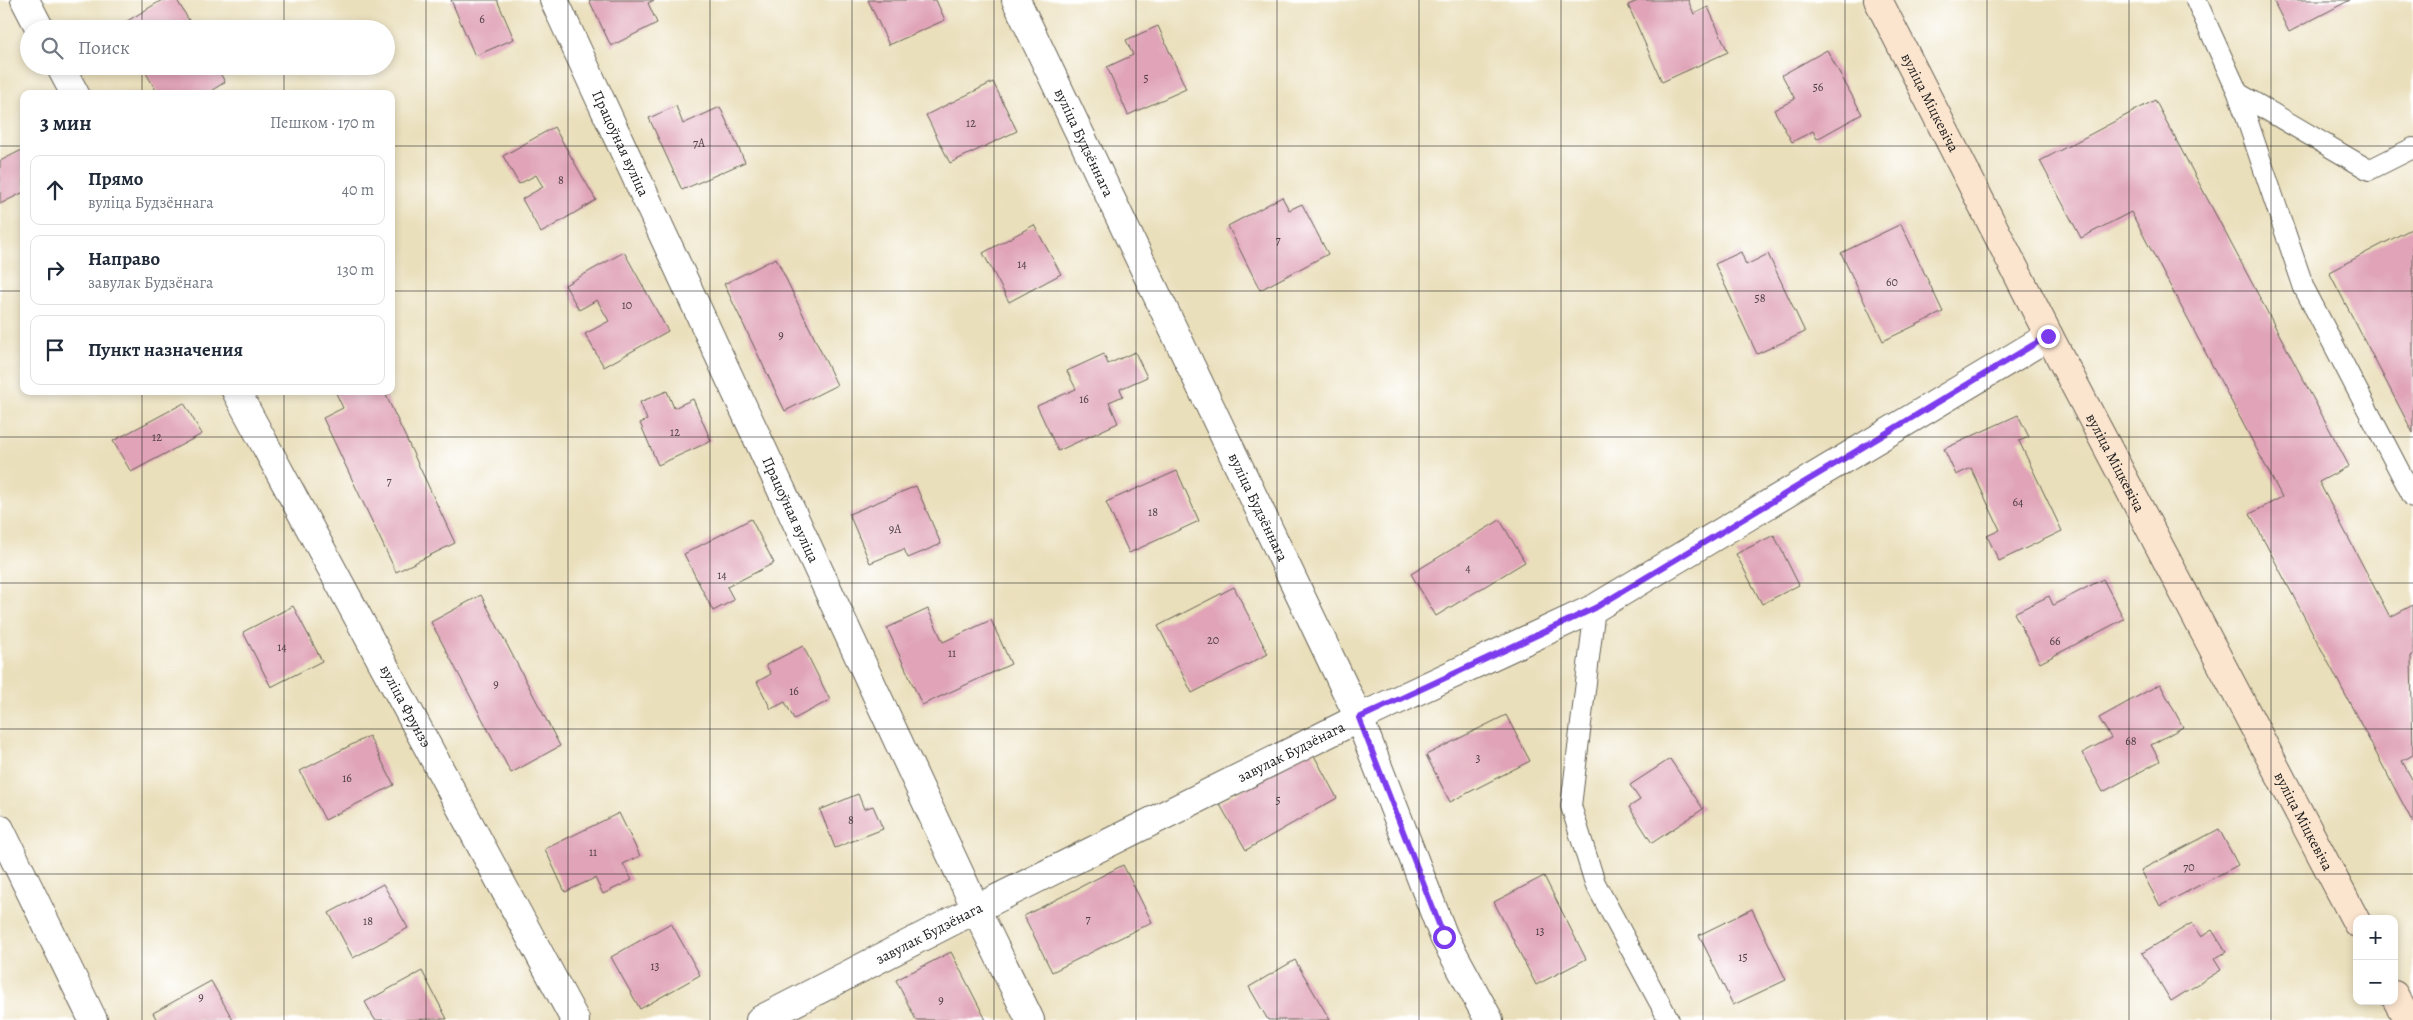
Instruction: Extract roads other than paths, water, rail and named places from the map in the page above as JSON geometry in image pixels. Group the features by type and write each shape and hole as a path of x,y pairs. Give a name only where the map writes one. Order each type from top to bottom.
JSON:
{"street":[{"path":"24,0 35,20"},
{"name":"Працоўная вуліца","path":"554,0 976,908 1030,1020"},
{"name":"вуліца Будзённага","path":"1016,0 1359,718 1444,937 1489,1020"},
{"name":"вуліца Міцкевіча","path":"1878,0 2048,336 2353,915"},
{"path":"65,75 73,90"},
{"name":"завулак Будзёнага","path":"760,1020 976,908 1359,718 1595,608 2048,336"},
{"name":"вуліца Фрунзэ","path":"238,395 575,1020"},
{"path":"0,829 94,1020"},
{"path":"2398,1002 2408,1020"}],"lane":[{"path":"2196,0 2238,93 2304,288 2413,497"},
{"path":"2238,93 2369,170 2413,148"},
{"path":"1595,608 1572,806 1595,883 1669,1020"}]}
